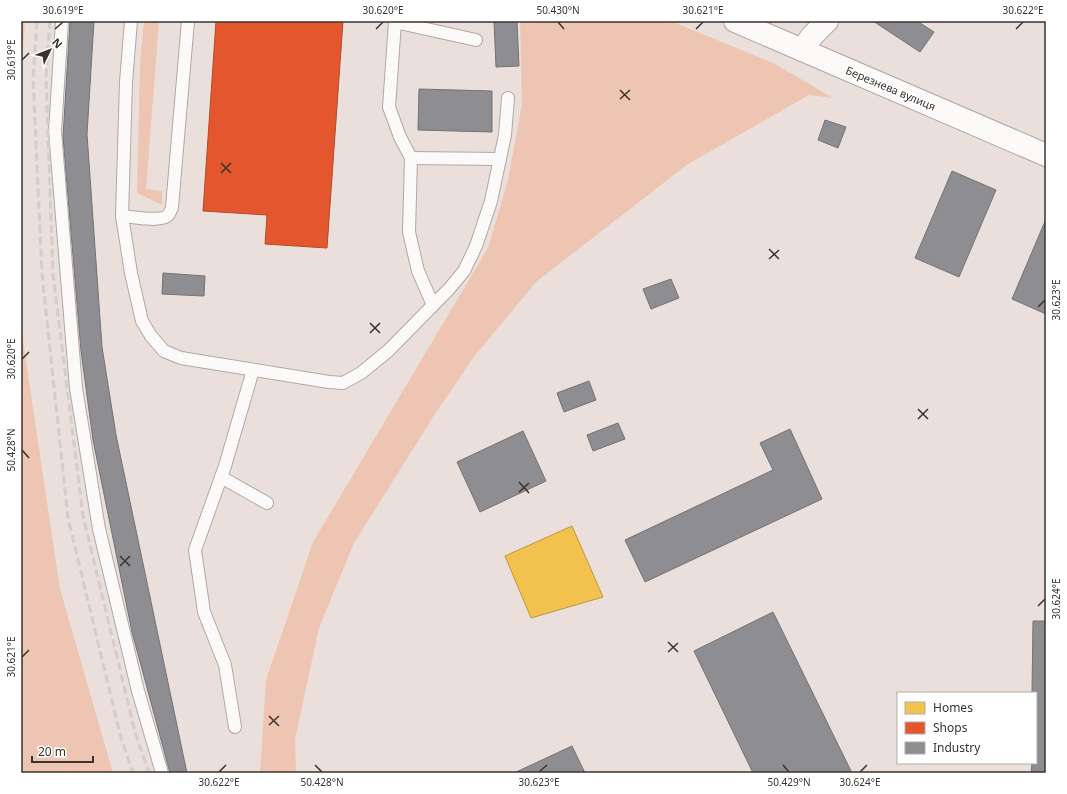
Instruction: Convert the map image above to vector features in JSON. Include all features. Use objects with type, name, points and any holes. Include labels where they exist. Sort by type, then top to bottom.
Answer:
[{"type":"street","name":"Березнева вулиця","points":[[735,21],[1046,155]]},
{"type":"street","points":[[802,50],[812,36],[827,21]]},
{"type":"lane","points":[[62,21],[56,131],[76,388],[99,529],[138,691],[162,773]]},
{"type":"lane","points":[[131,21],[126,82],[122,216],[142,321],[151,336],[164,351],[181,358],[329,382],[343,383],[361,373],[388,351],[434,305],[464,271],[476,246],[491,201],[505,135],[508,98]]},
{"type":"lane","points":[[122,216],[162,219],[168,215],[172,207],[188,21]]},
{"type":"lane","points":[[434,305],[418,271],[409,232],[411,158],[400,137],[389,107],[395,22],[476,40]]},
{"type":"lane","points":[[411,158],[500,159]]},
{"type":"lane","points":[[235,727],[224,665],[204,612],[195,550],[221,477],[253,370]]},
{"type":"lane","points":[[221,477],[268,503]]},
{"type":"shaded area","points":[[21,21],[25,21],[21,74]]},
{"type":"shaded area","points":[[144,21],[159,21],[146,189],[162,191],[162,205],[137,193],[140,65]]},
{"type":"shaded area","points":[[520,21],[671,21],[775,64],[833,98],[809,95],[688,164],[536,282],[473,358],[435,414],[354,543],[319,628],[295,739],[296,773],[260,773],[266,680],[313,542],[488,248],[508,180],[522,104]]},
{"type":"shaded area","points":[[21,328],[60,589],[113,773],[21,773]]},
{"type":"building: Homes","points":[[572,526],[603,597],[531,618],[505,556]]},
{"type":"building: Shops","points":[[216,21],[343,21],[327,248],[265,244],[267,215],[203,211]]},
{"type":"building: Industry","points":[[70,21],[94,21],[87,134],[102,347],[116,435],[187,773],[170,773],[132,632],[93,440],[81,351],[63,137]]},
{"type":"building: Industry","points":[[494,21],[517,21],[519,66],[496,67]]},
{"type":"building: Industry","points":[[873,21],[917,21],[934,32],[920,52]]},
{"type":"building: Industry","points":[[419,89],[492,91],[492,132],[418,130]]},
{"type":"building: Industry","points":[[825,120],[846,127],[838,148],[818,140]]},
{"type":"building: Industry","points":[[952,171],[996,190],[959,277],[915,258]]},
{"type":"building: Industry","points":[[1046,219],[1046,314],[1012,299]]},
{"type":"building: Industry","points":[[163,273],[205,276],[204,296],[162,294]]},
{"type":"building: Industry","points":[[671,279],[679,298],[651,309],[643,289]]},
{"type":"building: Industry","points":[[589,381],[596,400],[564,412],[557,393]]},
{"type":"building: Industry","points":[[618,423],[625,439],[593,451],[587,435]]},
{"type":"building: Industry","points":[[790,429],[822,499],[645,582],[625,540],[773,470],[760,443]]},
{"type":"building: Industry","points":[[523,431],[546,481],[480,512],[457,462]]},
{"type":"building: Industry","points":[[773,612],[852,773],[753,773],[694,651]]},
{"type":"building: Industry","points":[[1033,621],[1046,621],[1046,773],[1031,773],[1032,764],[1037,764],[1037,692],[1032,692]]},
{"type":"building: Industry","points":[[572,746],[585,773],[514,773]]},
{"type":"railway","points":[[37,21],[33,78],[42,274],[68,518],[121,738],[133,773]]},
{"type":"railway","points":[[50,21],[46,78],[53,275],[83,516],[135,732],[149,773]]}]
